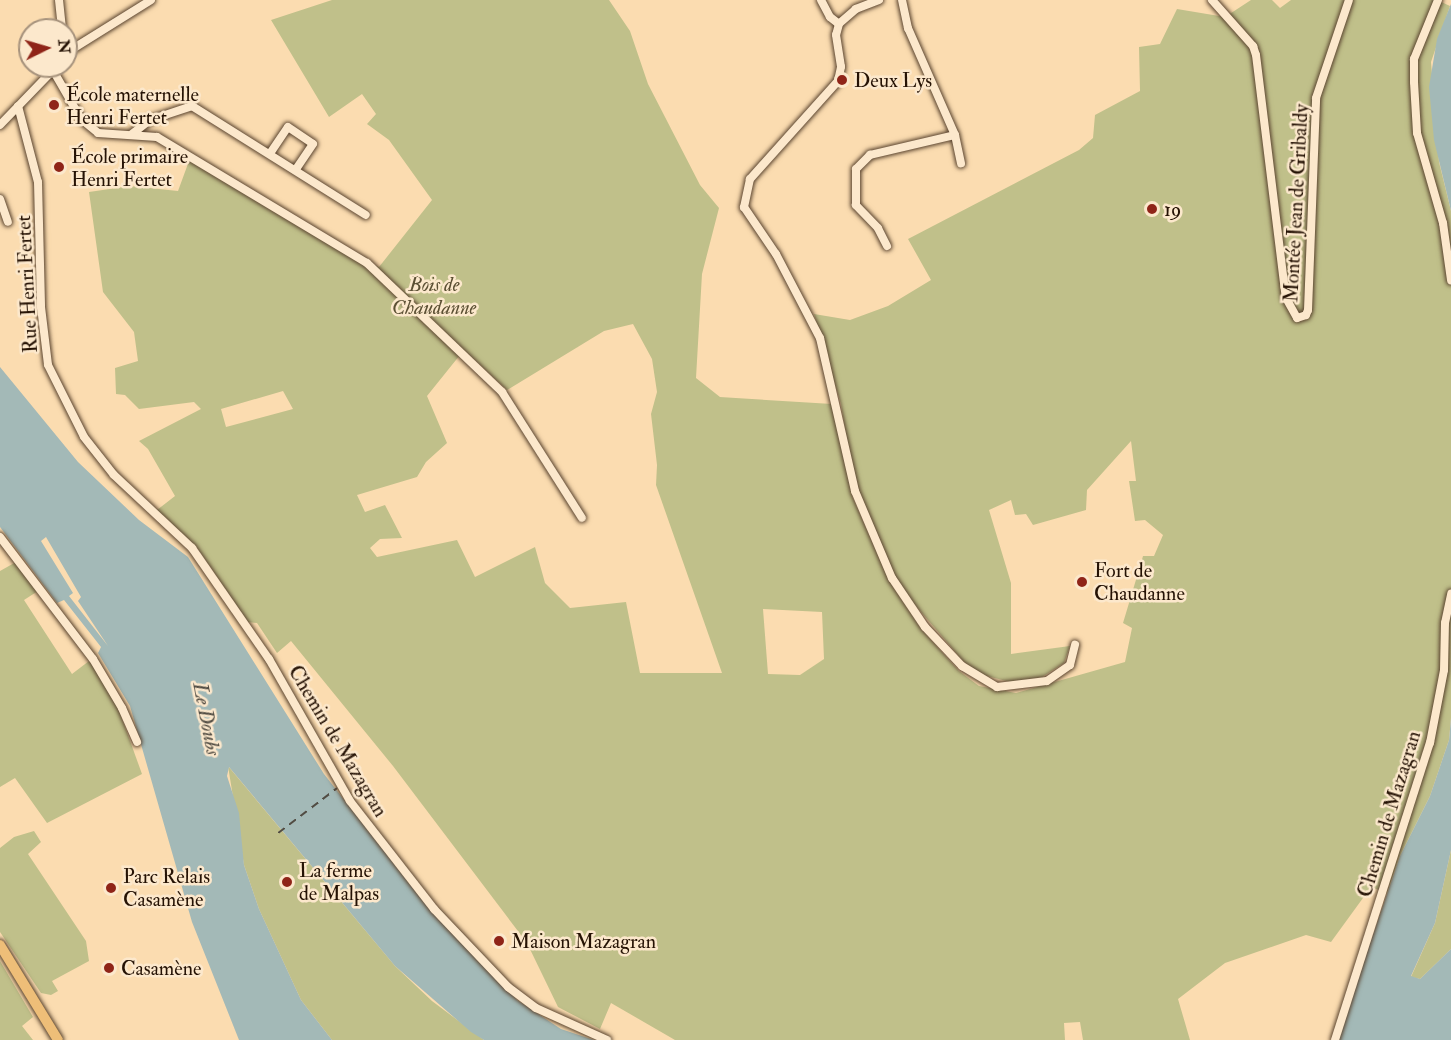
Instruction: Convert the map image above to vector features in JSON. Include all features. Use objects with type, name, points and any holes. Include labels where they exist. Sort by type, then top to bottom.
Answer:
[{"type":"main road","points":[[0,945],[58,1040]]},
{"type":"street","points":[[59,0],[61,18]]},
{"type":"street","points":[[78,46],[151,0]]},
{"type":"street","points":[[822,0],[830,17],[839,24]]},
{"type":"street","points":[[879,0],[856,9],[839,24],[836,35],[842,67],[838,81],[750,180],[744,207],[776,254],[820,338],[855,491],[892,578],[925,627],[962,666],[985,683],[997,687],[1047,681],[1070,665],[1075,645]]},
{"type":"street","points":[[902,0],[908,28],[929,84],[955,135],[961,164]]},
{"type":"street","name":"Montée Jean de Gribaldy","points":[[1212,0],[1252,46],[1256,55],[1286,298],[1297,318],[1306,315],[1308,310],[1317,98],[1349,0]]},
{"type":"street","points":[[1438,0],[1414,59],[1414,82],[1418,133],[1443,223],[1451,280]]},
{"type":"street","points":[[0,125],[47,78]]},
{"type":"street","points":[[61,78],[88,127],[104,136],[132,134],[157,137],[168,142],[367,263],[502,392],[582,518]]},
{"type":"street","name":"Rue Henri Fertet","points":[[18,106],[38,182],[41,308],[48,365],[84,437],[143,503]]},
{"type":"street","points":[[132,134],[150,120],[192,106],[297,168],[366,215]]},
{"type":"street","points":[[271,152],[288,127],[313,144],[297,168]]},
{"type":"street","points":[[887,246],[878,228],[856,205],[856,169],[870,155],[955,135]]},
{"type":"street","points":[[0,199],[8,222]]},
{"type":"street","name":"Chemin de Mazagran","points":[[143,503],[192,548],[269,659],[350,801],[434,909],[508,987],[536,1008],[607,1040]]},
{"type":"street","points":[[0,537],[93,659],[122,708],[137,742]]},
{"type":"street","name":"Chemin de Mazagran","points":[[1335,1040],[1430,743],[1444,670],[1445,623],[1451,594]]},
{"type":"green space","name":"Bois de Chaudanne","points":[[332,0],[609,0],[630,31],[648,84],[700,185],[719,208],[702,274],[696,378],[720,397],[832,404],[852,496],[889,581],[921,629],[959,671],[979,686],[1016,693],[1125,662],[1132,628],[1123,623],[1143,556],[1154,556],[1163,535],[1145,520],[1135,521],[1129,481],[1136,481],[1131,441],[1087,490],[1086,510],[1033,525],[1026,514],[1015,515],[1011,500],[989,510],[1011,583],[1011,654],[1070,646],[1064,663],[1042,677],[1014,683],[983,675],[964,662],[892,578],[855,491],[841,404],[814,314],[850,320],[888,306],[931,280],[908,239],[1079,150],[1093,138],[1095,115],[1140,91],[1139,47],[1160,44],[1177,9],[1225,17],[1251,0],[1272,0],[1280,8],[1291,0],[1437,0],[1450,6],[1431,62],[1439,162],[1451,211],[1451,718],[1449,740],[1430,796],[1400,856],[1387,893],[1371,887],[1331,942],[1306,935],[1225,963],[1178,999],[1190,1040],[1083,1040],[1080,1022],[1064,1023],[1065,1040],[675,1040],[611,1003],[600,1029],[558,1007],[527,943],[393,766],[291,641],[277,653],[257,623],[248,622],[196,546],[157,510],[175,496],[148,449],[139,441],[201,409],[194,402],[139,409],[125,395],[116,394],[115,368],[138,361],[134,332],[103,292],[89,192],[130,186],[178,191],[189,161],[311,234],[379,267],[432,200],[389,140],[367,124],[376,114],[362,94],[329,117],[271,20]],"holes":[[[633,324],[652,359],[657,392],[651,414],[657,465],[656,485],[722,673],[640,673],[626,602],[570,608],[545,583],[535,547],[475,577],[457,540],[377,557],[370,548],[380,539],[402,538],[385,505],[365,512],[357,495],[417,477],[426,462],[447,443],[427,396],[464,350],[507,390],[604,331]],[[283,391],[293,409],[226,427],[221,409]],[[763,609],[822,612],[824,659],[800,675],[768,674]]]},
{"type":"green space","points":[[16,562],[38,591],[24,600],[72,674],[89,661],[98,673],[117,705],[142,774],[47,823],[15,778],[0,787],[0,571]]},
{"type":"green space","points":[[228,766],[395,966],[432,1001],[484,1040],[332,1040],[301,1000],[259,909],[244,865]]},
{"type":"green space","points":[[34,831],[41,842],[28,854],[86,941],[89,961],[52,981],[58,991],[51,995],[41,993],[0,932],[0,848],[14,837]]},
{"type":"green space","points":[[1451,850],[1451,949],[1420,979],[1411,977],[1435,923]]},
{"type":"green space","points":[[0,961],[33,1017],[22,1026],[33,1040],[0,1040]]},
{"type":"water","points":[[1451,4],[1451,211],[1434,140],[1429,87],[1437,39]]},
{"type":"water","name":"Le Doubs","points":[[0,367],[78,462],[139,520],[188,557],[324,774],[426,905],[517,1000],[561,1029],[594,1040],[484,1040],[471,1032],[395,966],[229,767],[227,776],[239,813],[244,865],[259,909],[301,1000],[332,1040],[239,1040],[192,922],[130,706],[98,653],[101,647],[64,600],[57,603],[0,527]],"holes":[[[46,537],[81,597],[78,601],[108,646],[69,596],[73,593],[41,541]]]},
{"type":"water","points":[[1451,718],[1451,850],[1435,923],[1411,976],[1420,979],[1451,949],[1451,1040],[1337,1040],[1400,856],[1430,796],[1449,740]]},
{"type":"ferry route","points":[[278,833],[337,788]]},
{"type":"place","name":"Deux Lys","points":[[842,80]]},
{"type":"place","name":"École maternelle Henri Fertet","points":[[54,105]]},
{"type":"place","name":"École primaire Henri Fertet","points":[[59,167]]},
{"type":"place","name":"19","points":[[1152,209]]},
{"type":"place","name":"Fort de Chaudanne","points":[[1082,582]]},
{"type":"place","name":"La ferme de Malpas","points":[[287,882]]},
{"type":"place","name":"Parc Relais Casamène","points":[[111,888]]},
{"type":"place","name":"Maison Mazagran","points":[[499,941]]},
{"type":"place","name":"Casamène","points":[[109,968]]}]
